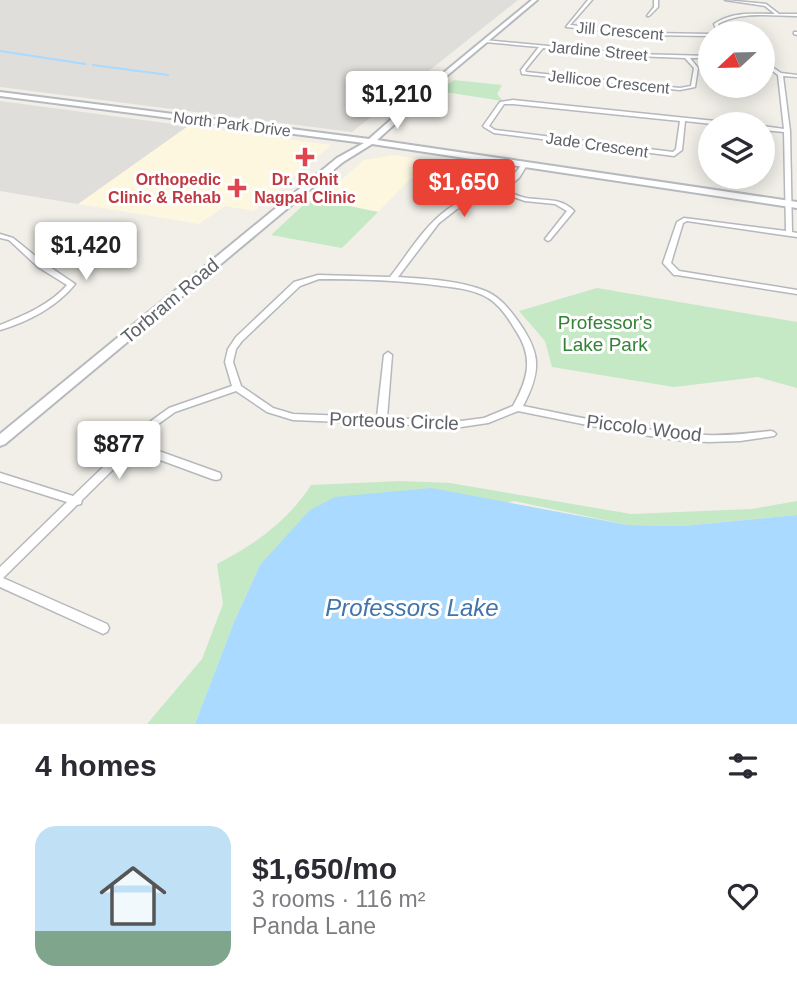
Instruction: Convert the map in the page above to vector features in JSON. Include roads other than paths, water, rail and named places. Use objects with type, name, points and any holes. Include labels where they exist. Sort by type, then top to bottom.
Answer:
[{"type":"main road","name":"Torbram Road","points":[[340,160],[341,153],[406,102],[415,99],[535,0]]},
{"type":"main road","name":"North Park Drive","points":[[0,94],[358,140],[792,204]]},
{"type":"main road","name":"Torbram Road","points":[[0,441],[340,160],[351,156],[369,142],[415,103],[415,99]]},
{"type":"street","name":"Jill Crescent","points":[[590,0],[567,26],[649,34],[698,35]]},
{"type":"street","points":[[648,15],[656,7],[656,0]]},
{"type":"street","points":[[727,0],[766,5],[777,14]]},
{"type":"street","points":[[721,21],[726,18],[797,15]]},
{"type":"street","name":"Jardine Street","points":[[485,41],[698,57]]},
{"type":"street","name":"Jellicoe Crescent","points":[[542,46],[523,70],[524,73],[680,89],[693,87],[696,68],[687,57]]},
{"type":"street","points":[[775,71],[797,76]]},
{"type":"street","points":[[779,74],[787,131],[786,156],[793,234],[686,219],[680,222],[667,263],[677,272],[797,292]]},
{"type":"street","name":"Jade Crescent","points":[[683,120],[679,150],[674,154],[494,131],[486,126],[502,103],[507,102],[698,121]]},
{"type":"street","points":[[775,130],[787,131]]},
{"type":"street","points":[[786,156],[797,157]]},
{"type":"street","points":[[393,278],[445,214],[462,204],[501,191],[518,177],[524,164]]},
{"type":"street","points":[[501,191],[529,201],[558,202],[571,211],[548,239]]},
{"type":"street","points":[[0,236],[11,239],[41,265],[71,284],[57,298],[15,323],[0,328]]},
{"type":"street","points":[[0,573],[77,501],[131,445],[172,410],[237,387],[229,362],[232,349],[239,338],[297,284],[318,277],[393,278],[476,289],[491,296],[527,340],[534,360],[532,379],[517,408]]},
{"type":"street","points":[[382,420],[388,355]]},
{"type":"street","name":"Porteous Circle","points":[[237,387],[270,410],[293,416],[461,424],[485,421],[517,408]]},
{"type":"street","name":"Piccolo Wood","points":[[517,408],[637,430],[746,438],[771,433]]},
{"type":"street","points":[[131,445],[216,476]]},
{"type":"street","points":[[0,477],[77,501]]},
{"type":"street","points":[[0,582],[103,628]]},
{"type":"water","name":"Professors Lake","points":[[431,488],[628,525],[682,526],[797,515],[797,724],[195,724],[234,622],[260,565],[310,510],[335,497]]},
{"type":"waterway","points":[[0,51],[85,64]]},
{"type":"waterway","points":[[93,65],[168,75]]},
{"type":"place","name":"Dr. Rohit Nagpal Clinic","points":[[305,157]]},
{"type":"place","name":"Orthopedic Clinic & Rehab","points":[[237,188]]},
{"type":"park label","name":"Professor's Lake Park","points":[[605,333]]}]
